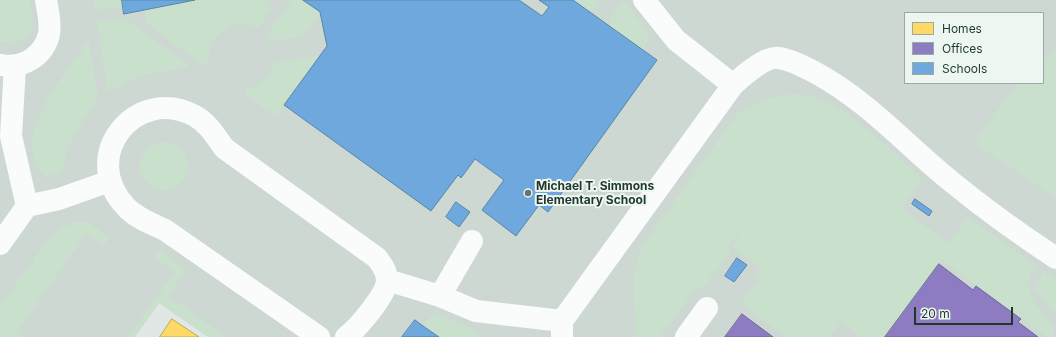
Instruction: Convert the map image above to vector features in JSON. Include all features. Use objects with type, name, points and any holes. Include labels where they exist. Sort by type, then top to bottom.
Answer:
[{"type":"lane","points":[[27,206],[11,136],[8,65],[31,60],[40,52],[46,43],[49,33],[49,23],[46,0]]},
{"type":"lane","points":[[644,0],[676,40],[733,85]]},
{"type":"lane","points":[[387,280],[440,296],[476,311],[562,329],[733,85],[756,66],[778,58],[801,65],[826,78],[850,95],[889,126],[952,183],[1014,230],[1056,258]]},
{"type":"lane","points":[[319,337],[165,230],[138,217],[126,208],[114,193],[110,181],[108,157],[111,146],[122,128],[139,114],[157,109],[178,110],[196,117],[206,125],[224,148],[377,258],[385,268],[387,280],[385,290],[368,314],[353,332],[346,337]]},
{"type":"lane","points":[[1,242],[27,206],[59,199],[110,181]]},
{"type":"lane","points":[[440,296],[472,241]]},
{"type":"lane","points":[[686,337],[707,308]]},
{"type":"shaded area","name":"Michael T. Simmons Elementary School","points":[[0,0],[1056,0],[1056,337],[208,337],[159,303],[135,337],[4,337],[0,334]]},
{"type":"green space","points":[[0,0],[29,0],[33,22],[32,28],[26,37],[11,43],[0,41]]},
{"type":"green space","points":[[93,0],[122,0],[123,6],[99,10],[93,5]]},
{"type":"green space","points":[[195,0],[268,0],[271,10],[258,28],[249,24],[239,24],[223,30],[212,45],[209,53],[209,63],[203,65],[146,23],[145,10]]},
{"type":"green space","points":[[292,0],[303,0],[320,12],[304,36],[271,41],[266,36]]},
{"type":"green space","points":[[574,0],[602,0],[596,9],[587,10]]},
{"type":"green space","points":[[625,2],[650,36],[643,50],[611,27],[610,20],[620,4]]},
{"type":"green space","points":[[123,18],[188,64],[186,68],[142,75],[108,91],[97,21]]},
{"type":"green space","points":[[89,40],[98,98],[73,136],[61,173],[57,175],[53,172],[47,178],[36,162],[32,145],[36,126],[43,108],[54,89]]},
{"type":"green space","points":[[1056,49],[1056,198],[975,144],[990,119],[1019,84],[1044,84],[1044,59]]},
{"type":"green space","points":[[321,55],[276,117],[247,96],[245,90],[260,84],[266,78],[274,63]]},
{"type":"green space","points":[[792,94],[810,96],[825,101],[839,109],[884,143],[922,178],[901,209],[947,242],[949,243],[968,217],[1038,267],[1030,277],[1028,283],[1029,290],[1036,304],[1054,327],[1053,337],[1047,337],[942,260],[885,337],[862,337],[841,322],[830,337],[786,337],[741,304],[760,277],[756,273],[760,267],[731,246],[742,231],[740,230],[728,247],[731,250],[701,290],[697,287],[660,337],[635,337],[635,268],[644,244],[737,114],[750,106],[763,101]]},
{"type":"green space","points":[[164,142],[173,144],[181,149],[186,157],[188,166],[186,175],[181,183],[173,188],[164,190],[155,188],[147,183],[142,175],[140,166],[142,157],[147,149],[155,144]]},
{"type":"green space","points":[[80,221],[89,223],[109,238],[105,245],[86,234],[17,332],[23,337],[0,337],[0,307],[31,263],[33,264],[34,259],[48,240],[59,230],[72,223]]},
{"type":"green space","points":[[160,251],[186,269],[168,296],[227,337],[208,337],[159,303],[135,337],[128,337],[175,272],[155,258],[155,253]]},
{"type":"green space","points":[[1044,272],[1056,279],[1056,315],[1036,290],[1037,282]]},
{"type":"green space","points":[[433,313],[478,331],[479,335],[477,337],[439,337],[423,326]]},
{"type":"building: Homes","points":[[172,319],[199,337],[160,337]]},
{"type":"building: Offices","points":[[939,264],[973,290],[976,286],[1021,319],[1018,322],[1038,337],[885,337]]},
{"type":"building: Offices","points":[[742,314],[773,337],[725,337]]},
{"type":"building: Schools","points":[[122,0],[195,0],[124,14]]},
{"type":"building: Schools","points":[[303,0],[519,0],[542,16],[549,7],[539,0],[573,0],[657,60],[548,212],[539,205],[516,236],[482,210],[504,180],[475,159],[461,178],[458,175],[431,211],[284,105],[327,46],[320,12]]},
{"type":"building: Schools","points":[[915,199],[932,211],[929,216],[912,204]]},
{"type":"building: Schools","points":[[456,202],[470,212],[459,227],[446,217]]},
{"type":"building: Schools","points":[[737,258],[747,265],[734,282],[725,276]]},
{"type":"building: Schools","points":[[415,320],[423,326],[439,337],[402,337]]},
{"type":"place","name":"Michael T. Simmons Elementary School","points":[[528,193]]}]
